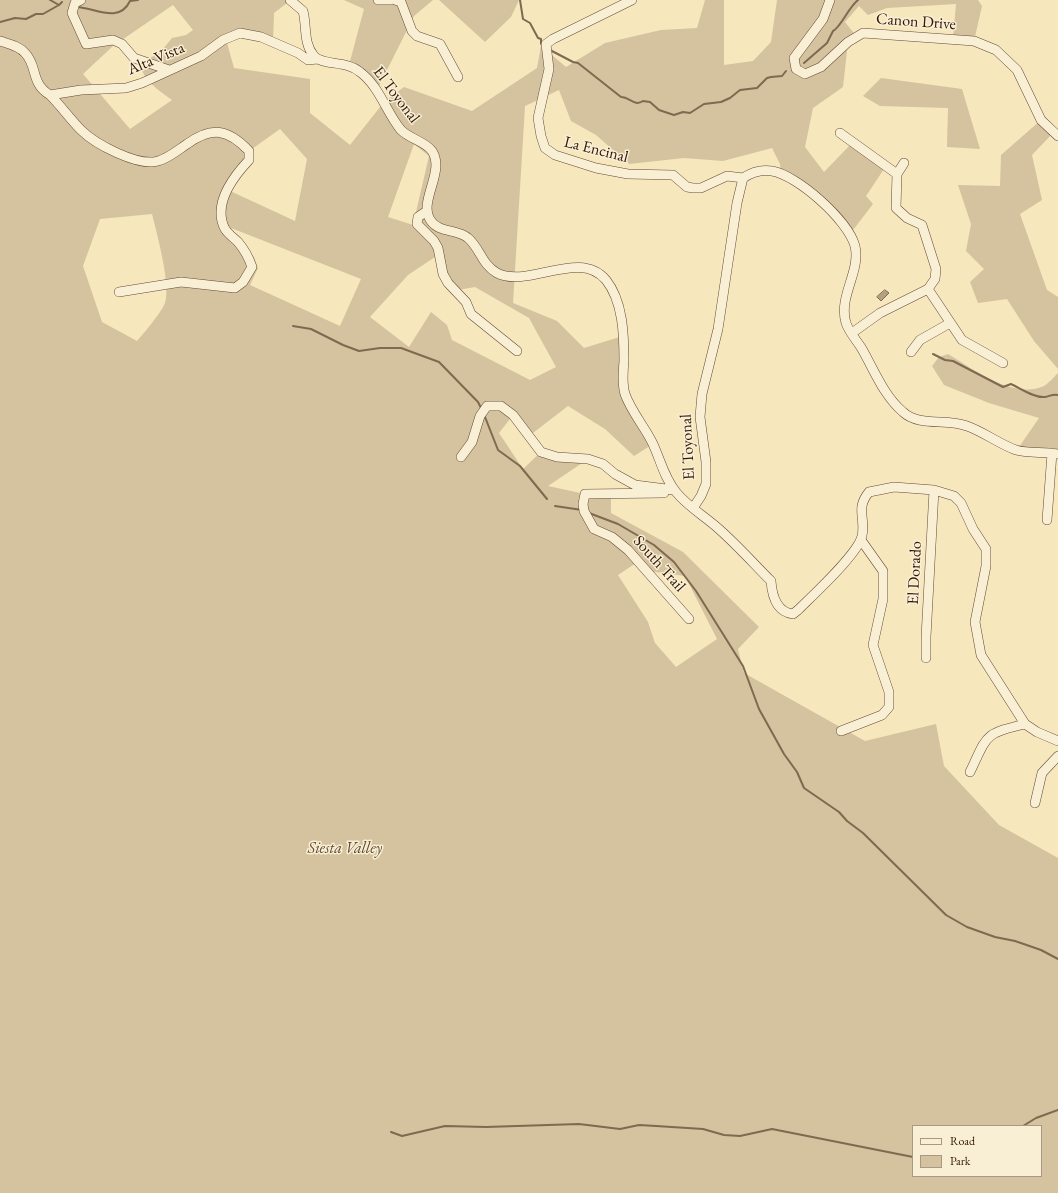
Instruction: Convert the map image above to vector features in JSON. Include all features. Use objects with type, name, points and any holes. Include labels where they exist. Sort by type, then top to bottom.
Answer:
[{"type":"street","points":[[81,0],[75,3],[72,13],[86,44],[113,40],[122,44],[134,58],[168,70]]},
{"type":"street","points":[[290,0],[303,11],[308,45],[317,59]]},
{"type":"street","points":[[378,0],[390,0]]},
{"type":"street","points":[[395,0],[401,2],[412,31],[417,36],[440,44],[458,77]]},
{"type":"street","name":"La Encinal","points":[[632,0],[553,39],[546,44],[549,69],[538,118],[545,148],[555,155],[596,168],[628,174],[673,175],[687,186],[693,188],[702,188],[727,176],[743,178]]},
{"type":"street","name":"Canon Drive","points":[[830,0],[823,19],[794,58],[796,69],[801,72],[805,74],[821,67],[848,42],[864,33],[974,40],[996,50],[1017,70],[1041,120],[1058,136]]},
{"type":"street","name":"Alta Vista","points":[[50,95],[81,90],[126,88],[142,83],[200,56],[223,40],[240,33],[261,37],[298,53],[308,60],[317,59]]},
{"type":"street","points":[[0,41],[24,52],[30,60],[35,77],[43,91],[50,95],[81,130],[98,142],[132,159],[158,161],[206,133],[226,133],[237,138],[249,151],[249,160],[234,176],[222,201],[222,215],[225,229],[239,243],[252,267],[243,282],[235,288],[181,282],[119,292]]},
{"type":"street","name":"El Toyonal","points":[[317,59],[323,62],[349,65],[359,71],[377,90],[402,130],[432,150],[436,166],[427,211],[430,220],[435,225],[467,237],[483,261],[491,269],[507,277],[524,277],[553,270],[578,268],[595,272],[605,278],[615,295],[623,329],[625,394],[653,444],[674,490],[693,508],[701,496],[706,484],[706,462],[700,417],[702,394],[718,329],[737,203],[743,178]]},
{"type":"street","points":[[840,133],[897,174]]},
{"type":"street","points":[[852,333],[880,313],[928,289],[935,279],[936,269],[922,225],[907,218],[896,208],[897,174],[904,163]]},
{"type":"street","points":[[743,178],[751,172],[761,170],[781,174],[823,202],[846,228],[854,246],[856,258],[845,302],[846,322],[896,406],[908,416],[924,420],[967,426],[1017,450],[1055,453],[1047,520]]},
{"type":"street","points":[[427,211],[418,217],[418,224],[438,248],[443,274],[448,283],[466,302],[472,314],[517,351]]},
{"type":"street","points":[[928,289],[962,340],[1003,363]]},
{"type":"street","points":[[911,352],[920,340],[950,323]]},
{"type":"street","points":[[461,457],[472,442],[480,416],[487,406],[501,406],[513,415],[541,452],[556,457],[588,459],[602,464],[615,474],[636,484],[674,490]]},
{"type":"street","points":[[693,508],[720,530],[771,581],[772,593],[777,604],[786,613],[793,614],[834,575],[857,548],[863,529],[861,506],[862,500],[869,492],[894,487],[934,490],[945,492],[958,499],[986,549],[986,566],[975,622],[981,655],[989,670],[1025,724],[1037,732],[1058,742]]},
{"type":"street","name":"South Trail","points":[[674,490],[667,493],[585,494],[583,504],[584,511],[594,529],[612,537],[628,550],[689,619]]},
{"type":"street","name":"El Dorado","points":[[926,658],[934,490]]},
{"type":"street","points":[[841,731],[882,715],[889,708],[889,692],[873,645],[883,598],[883,571],[860,540]]},
{"type":"street","points":[[970,772],[984,742],[990,735],[997,731],[1025,724]]},
{"type":"street","points":[[1035,803],[1042,773],[1058,756]]},
{"type":"green space","name":"Siesta Valley","points":[[0,0],[71,0],[75,3],[81,0],[291,0],[274,13],[273,42],[251,35],[226,39],[234,68],[310,79],[310,113],[350,145],[384,102],[404,87],[472,111],[537,68],[541,46],[566,67],[605,43],[661,30],[697,28],[705,0],[724,0],[724,65],[753,61],[771,42],[777,0],[978,0],[982,6],[974,41],[953,39],[956,4],[887,8],[868,15],[859,6],[845,22],[857,37],[848,42],[843,87],[813,108],[805,147],[824,172],[853,142],[886,166],[866,196],[873,204],[850,234],[837,216],[781,174],[780,164],[772,148],[723,161],[684,158],[629,164],[596,135],[571,121],[559,90],[525,106],[513,303],[557,321],[584,348],[623,336],[624,390],[653,444],[634,456],[605,429],[568,406],[529,436],[513,415],[499,433],[523,469],[541,452],[588,459],[548,486],[585,494],[611,492],[611,513],[683,552],[759,627],[738,649],[744,673],[865,741],[936,724],[944,766],[999,825],[1058,858],[1058,1193],[0,1193]],"holes":[[[173,5],[193,30],[186,35],[172,38],[163,49],[141,65],[142,70],[148,80],[172,100],[130,129],[83,74],[113,46]],[[280,129],[307,159],[295,221],[228,190],[252,149]],[[414,144],[429,156],[413,225],[388,217]],[[152,214],[163,259],[166,295],[165,303],[160,312],[137,341],[102,322],[83,266],[100,219]],[[231,228],[361,279],[340,326],[250,285],[258,268],[254,257]],[[438,255],[443,275],[458,290],[475,287],[529,318],[556,367],[530,380],[452,340],[447,325],[431,312],[409,347],[370,317],[408,275]],[[639,561],[648,571],[685,576],[717,639],[676,667],[655,643],[648,622],[618,575]]]},
{"type":"green space","points":[[344,0],[433,0],[414,16],[377,90],[349,65],[364,9]]},
{"type":"green space","points":[[439,0],[519,0],[511,17],[485,42]]},
{"type":"green space","points":[[881,78],[962,89],[980,149],[947,147],[948,108],[880,106],[863,96]]},
{"type":"green space","points":[[1041,120],[1054,132],[1032,155],[1042,200],[1020,214],[1047,290],[1058,297],[1058,369],[1034,341],[1007,299],[978,303],[970,282],[984,269],[966,251],[971,224],[958,185],[1000,186],[1001,155]]},
{"type":"green space","points":[[948,354],[994,381],[1019,389],[1032,389],[1044,386],[1058,373],[1058,454],[1017,450],[1039,418],[989,403],[944,385],[932,366],[939,357]]},
{"type":"shaded area","points":[[885,290],[889,293],[881,301],[877,297]]},
{"type":"waterway","points":[[50,0],[59,5],[62,2]]},
{"type":"waterway","points":[[77,7],[113,13],[120,12],[130,1],[138,0]]},
{"type":"waterway","points":[[520,0],[523,19],[530,23],[538,38],[541,39],[541,44]]},
{"type":"waterway","points":[[804,63],[827,43],[833,31],[839,26],[854,3],[858,0]]},
{"type":"waterway","points":[[0,22],[15,18],[26,19],[36,14],[43,14],[59,5]]},
{"type":"waterway","points":[[550,50],[578,63],[621,97],[637,103],[643,101],[650,102],[659,110],[674,115],[683,112],[690,113],[704,104],[721,102],[730,98],[740,90],[757,88],[767,78],[782,76],[786,71]]},
{"type":"waterway","points":[[293,326],[311,329],[343,345],[359,351],[380,348],[401,348],[439,362],[478,402],[481,408]]},
{"type":"waterway","points":[[933,354],[945,360],[953,361],[1003,387],[1011,384],[1041,397],[1058,395]]},
{"type":"waterway","points":[[485,417],[498,450],[520,466],[547,499]]},
{"type":"waterway","points":[[555,506],[582,510]]},
{"type":"waterway","points":[[589,513],[618,524],[654,545],[674,562],[696,591],[743,666],[759,709],[784,754],[797,772],[804,788],[839,812],[847,821],[863,833],[946,915],[967,927],[995,937],[1015,941],[1041,950],[1058,959]]},
{"type":"waterway","points":[[1025,1125],[1036,1118],[1058,1110]]},
{"type":"waterway","points":[[391,1132],[402,1136],[445,1126],[486,1127],[579,1124],[620,1129],[639,1125],[703,1129],[724,1135],[740,1136],[772,1129],[912,1157]]}]
